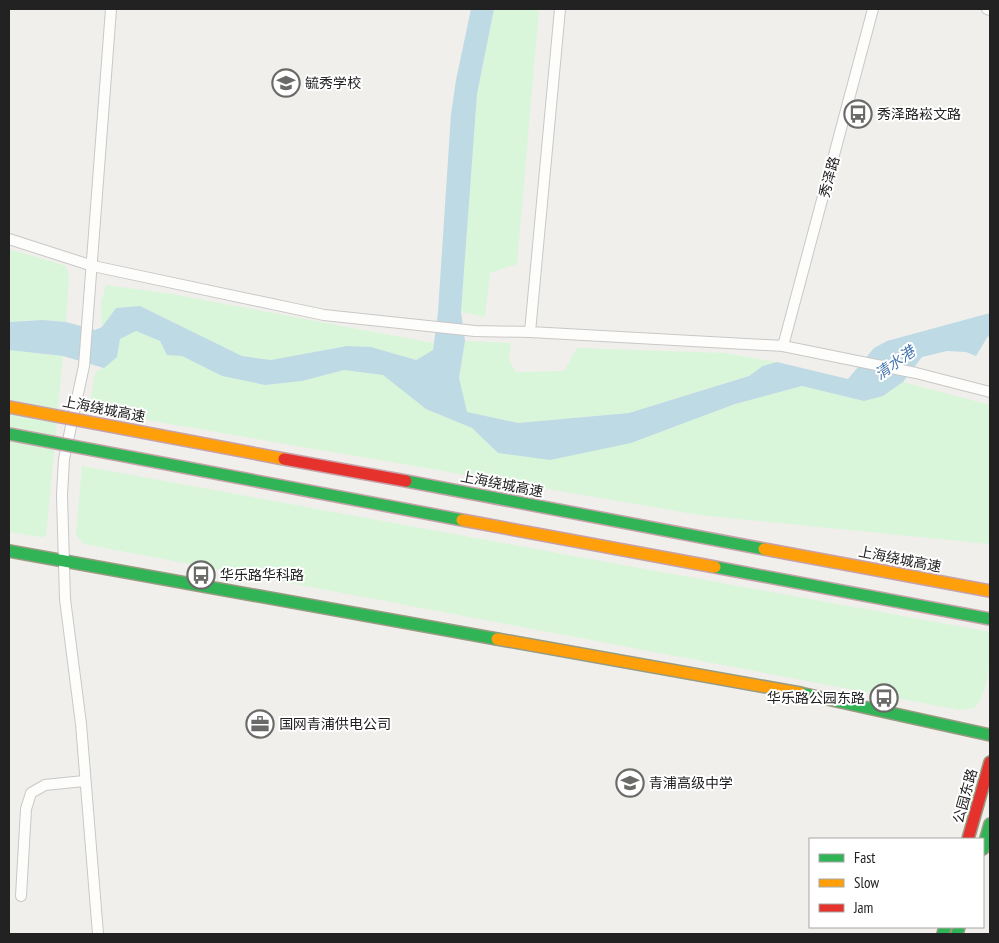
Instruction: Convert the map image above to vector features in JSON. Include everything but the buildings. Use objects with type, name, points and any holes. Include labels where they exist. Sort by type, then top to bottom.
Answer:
[{"type":"main road","name":"上海绕城高速","points":[[9,406],[990,591]]},
{"type":"main road","points":[[9,434],[990,619]]},
{"type":"main road","points":[[9,551],[817,696],[990,734]]},
{"type":"main road","name":"公园东路","points":[[968,838],[990,762]]},
{"type":"main road","points":[[984,845],[990,824]]},
{"type":"street","points":[[98,934],[84,781],[81,724],[65,599],[66,561],[62,495],[64,459],[84,366],[111,9]]},
{"type":"street","points":[[530,332],[560,9]]},
{"type":"street","name":"秀泽路","points":[[783,346],[873,9]]},
{"type":"street","points":[[9,239],[93,266],[324,315],[474,331],[530,332],[783,346],[916,372],[990,392]]},
{"type":"street","points":[[21,896],[26,810],[31,792],[45,785],[84,781]]},
{"type":"green space","points":[[494,9],[539,9],[517,264],[490,273],[485,317],[461,312],[477,94]]},
{"type":"green space","points":[[9,249],[66,266],[69,277],[66,322],[43,320],[9,322]]},
{"type":"green space","points":[[106,285],[172,294],[433,343],[433,350],[416,360],[371,347],[347,346],[272,360],[242,356],[140,306],[116,308],[102,327],[101,302]]},
{"type":"green space","points":[[136,331],[160,341],[167,355],[182,356],[222,376],[265,385],[302,381],[344,370],[383,375],[426,409],[472,428],[498,453],[631,443],[735,404],[802,386],[864,401],[883,396],[903,382],[990,405],[990,544],[699,515],[89,410],[95,373],[117,357],[120,338]]},
{"type":"green space","points":[[465,341],[511,343],[509,360],[516,372],[564,371],[577,348],[725,353],[777,362],[774,368],[629,413],[518,423],[466,412],[459,378]]},
{"type":"green space","points":[[9,350],[63,356],[46,536],[41,537],[9,532]]},
{"type":"green space","points":[[82,466],[990,632],[987,681],[975,708],[960,710],[84,544],[76,535]]},
{"type":"water","name":"清水港","points":[[471,9],[494,9],[477,94],[461,312],[465,341],[459,378],[467,412],[518,423],[629,413],[749,376],[763,366],[777,362],[848,379],[874,348],[887,341],[990,313],[990,338],[988,336],[976,356],[966,352],[947,351],[922,357],[903,382],[883,396],[864,401],[802,386],[735,404],[631,443],[550,460],[498,453],[472,428],[426,409],[383,375],[344,370],[302,381],[265,385],[222,376],[182,356],[167,355],[160,341],[136,331],[120,339],[117,357],[104,368],[63,356],[9,350],[9,322],[43,320],[66,322],[95,330],[102,327],[116,308],[140,306],[242,356],[271,360],[347,346],[371,347],[416,360],[433,350],[438,312],[451,114]]},
{"type":"traffic: fast","points":[[9,434],[462,520]]},
{"type":"traffic: fast","points":[[406,481],[764,549]]},
{"type":"traffic: fast","points":[[9,551],[497,639]]},
{"type":"traffic: fast","points":[[715,567],[990,619]]},
{"type":"traffic: fast","points":[[800,693],[990,735]]},
{"type":"traffic: fast","points":[[984,845],[990,824]]},
{"type":"traffic: fast","points":[[943,934],[945,928]]},
{"type":"traffic: fast","points":[[957,934],[959,928]]},
{"type":"traffic: slow","points":[[9,407],[284,459]]},
{"type":"traffic: slow","points":[[462,520],[715,567]]},
{"type":"traffic: slow","points":[[764,549],[990,591]]},
{"type":"traffic: slow","points":[[497,639],[800,693]]},
{"type":"traffic: jam","points":[[284,459],[406,481]]},
{"type":"traffic: jam","points":[[968,838],[990,762]]},
{"type":"place","name":"毓秀学校","points":[[286,83]]},
{"type":"place","name":"秀泽路崧文路","points":[[858,114]]},
{"type":"place","name":"华乐路华科路","points":[[201,575]]},
{"type":"place","name":"华乐路公园东路","points":[[884,698]]},
{"type":"place","name":"国网青浦供电公司","points":[[260,724]]},
{"type":"place","name":"青浦高级中学","points":[[630,783]]}]
